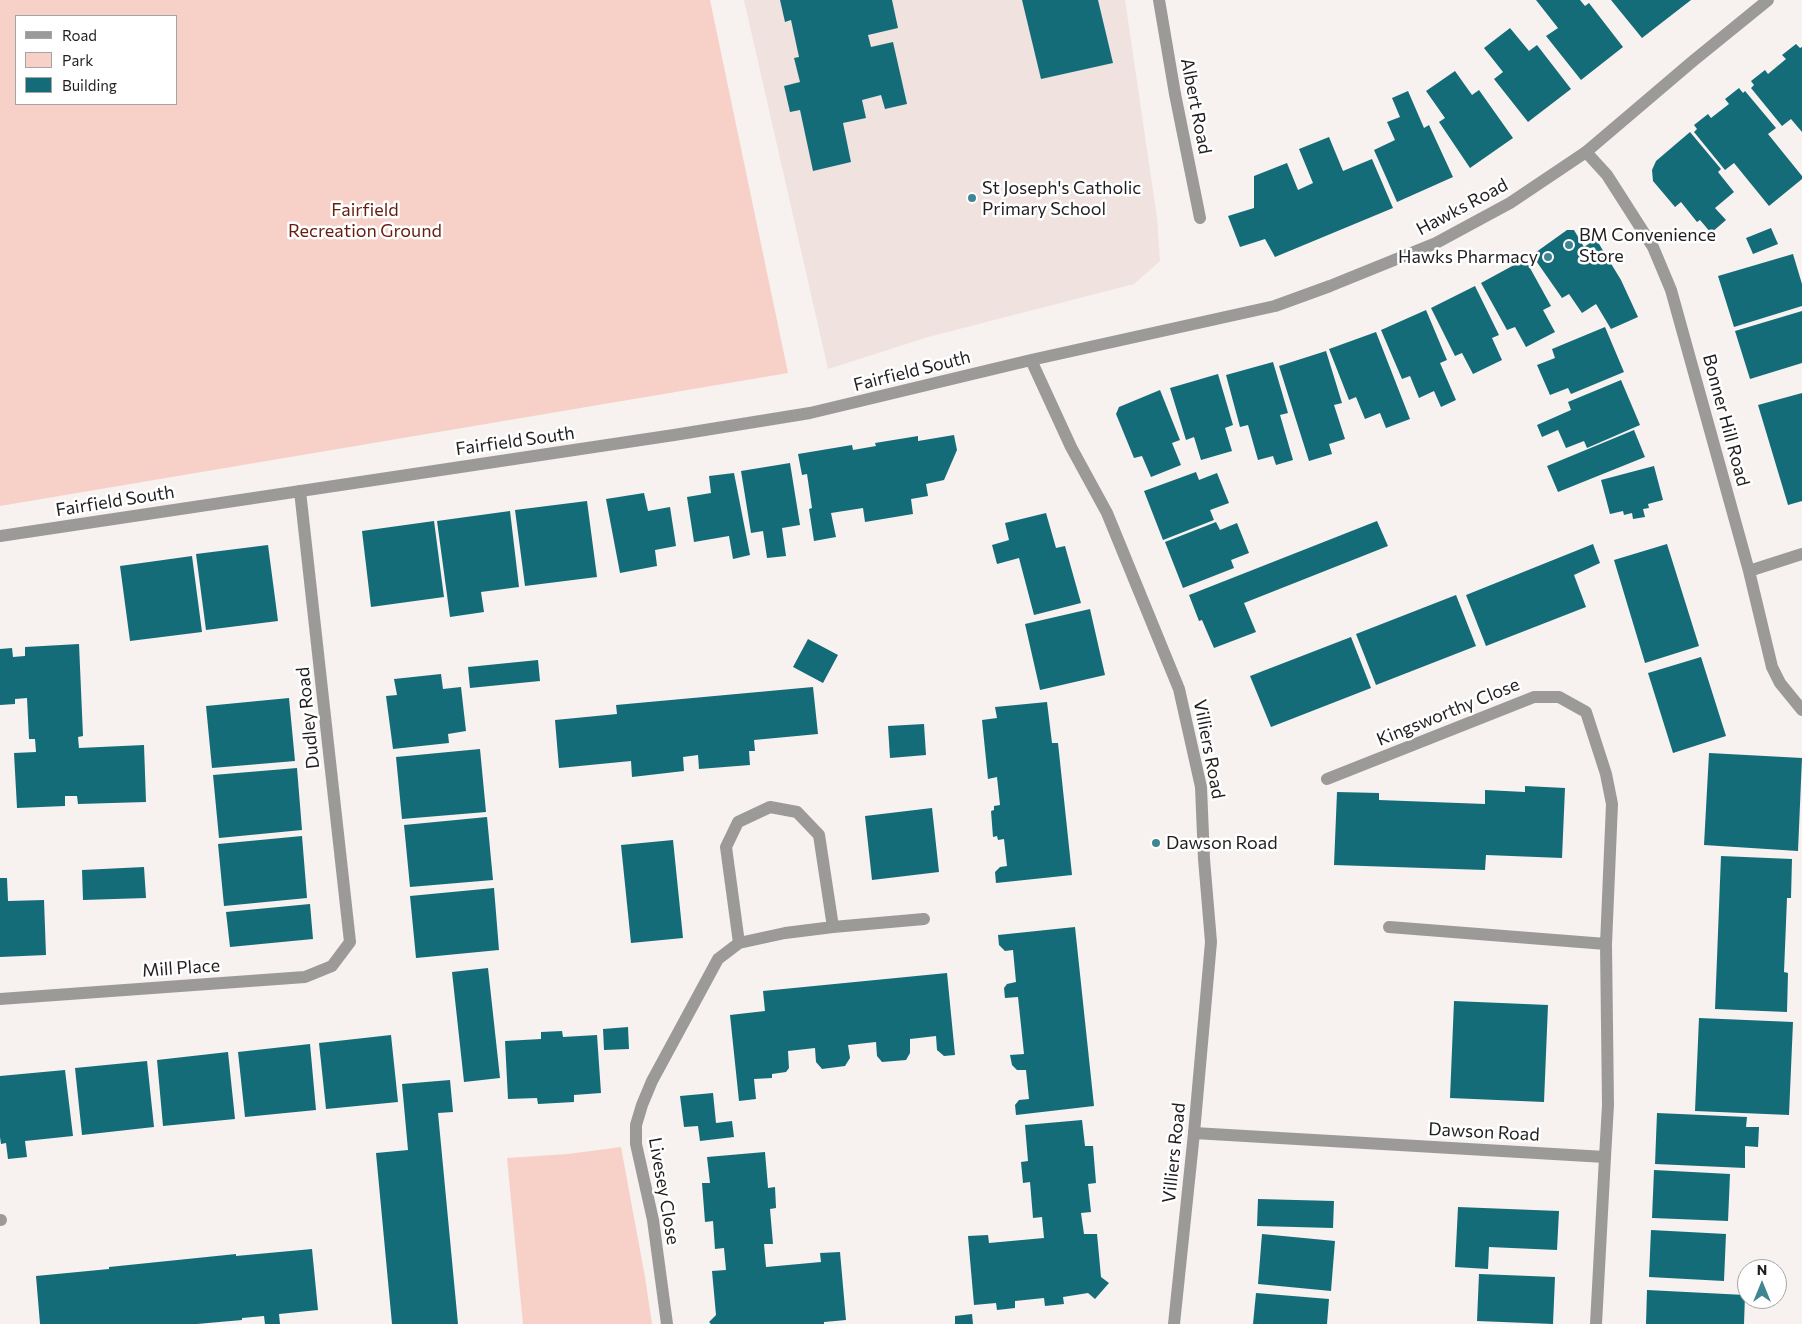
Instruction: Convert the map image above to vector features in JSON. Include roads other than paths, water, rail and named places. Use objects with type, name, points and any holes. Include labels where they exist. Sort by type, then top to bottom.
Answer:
[{"type":"street","name":"Albert Road","points":[[1159,0],[1175,94],[1200,218]]},
{"type":"street","name":"Hawks Road","points":[[1032,360],[1275,306],[1436,243],[1510,203],[1586,152],[1693,60],[1768,0]]},
{"type":"street","name":"Bonner Hill Road","points":[[1586,152],[1607,175],[1653,247],[1671,290],[1749,571],[1772,667],[1780,683],[1802,710]]},
{"type":"street","name":"Fairfield South","points":[[0,536],[674,436],[810,413],[1032,360]]},
{"type":"street","name":"Villiers Road","points":[[1032,360],[1071,447],[1107,513],[1179,689],[1201,787],[1204,859],[1211,942],[1174,1324]]},
{"type":"street","name":"Dudley Road","points":[[300,490],[350,942]]},
{"type":"street","points":[[1749,571],[1802,554]]},
{"type":"street","name":"Kingsworthy Close","points":[[1327,780],[1534,697],[1559,697],[1586,712],[1606,774],[1612,804],[1606,944],[1608,1105],[1605,1157]]},
{"type":"street","points":[[739,943],[726,847],[738,822],[770,807],[796,812],[819,834],[833,927]]},
{"type":"street","name":"Livesey Close","points":[[667,1324],[653,1220],[636,1144],[636,1126],[652,1081],[718,959],[739,943],[785,933],[924,919]]},
{"type":"street","points":[[1390,927],[1606,944]]},
{"type":"street","name":"Mill Place","points":[[0,999],[305,977],[332,966],[350,942]]},
{"type":"street","name":"Dawson Road","points":[[1194,1133],[1605,1157]]},
{"type":"street","points":[[1596,1324],[1605,1157]]},
{"type":"place","name":"St Joseph's Catholic Primary School","points":[[972,198]]},
{"type":"place","name":"BM Convenience Store","points":[[1569,245]]},
{"type":"place","name":"Hawks Pharmacy","points":[[1548,257]]},
{"type":"place","name":"Dawson Road","points":[[1156,843]]},
{"type":"park label","name":"Fairfield Recreation Ground","points":[[365,220]]}]
